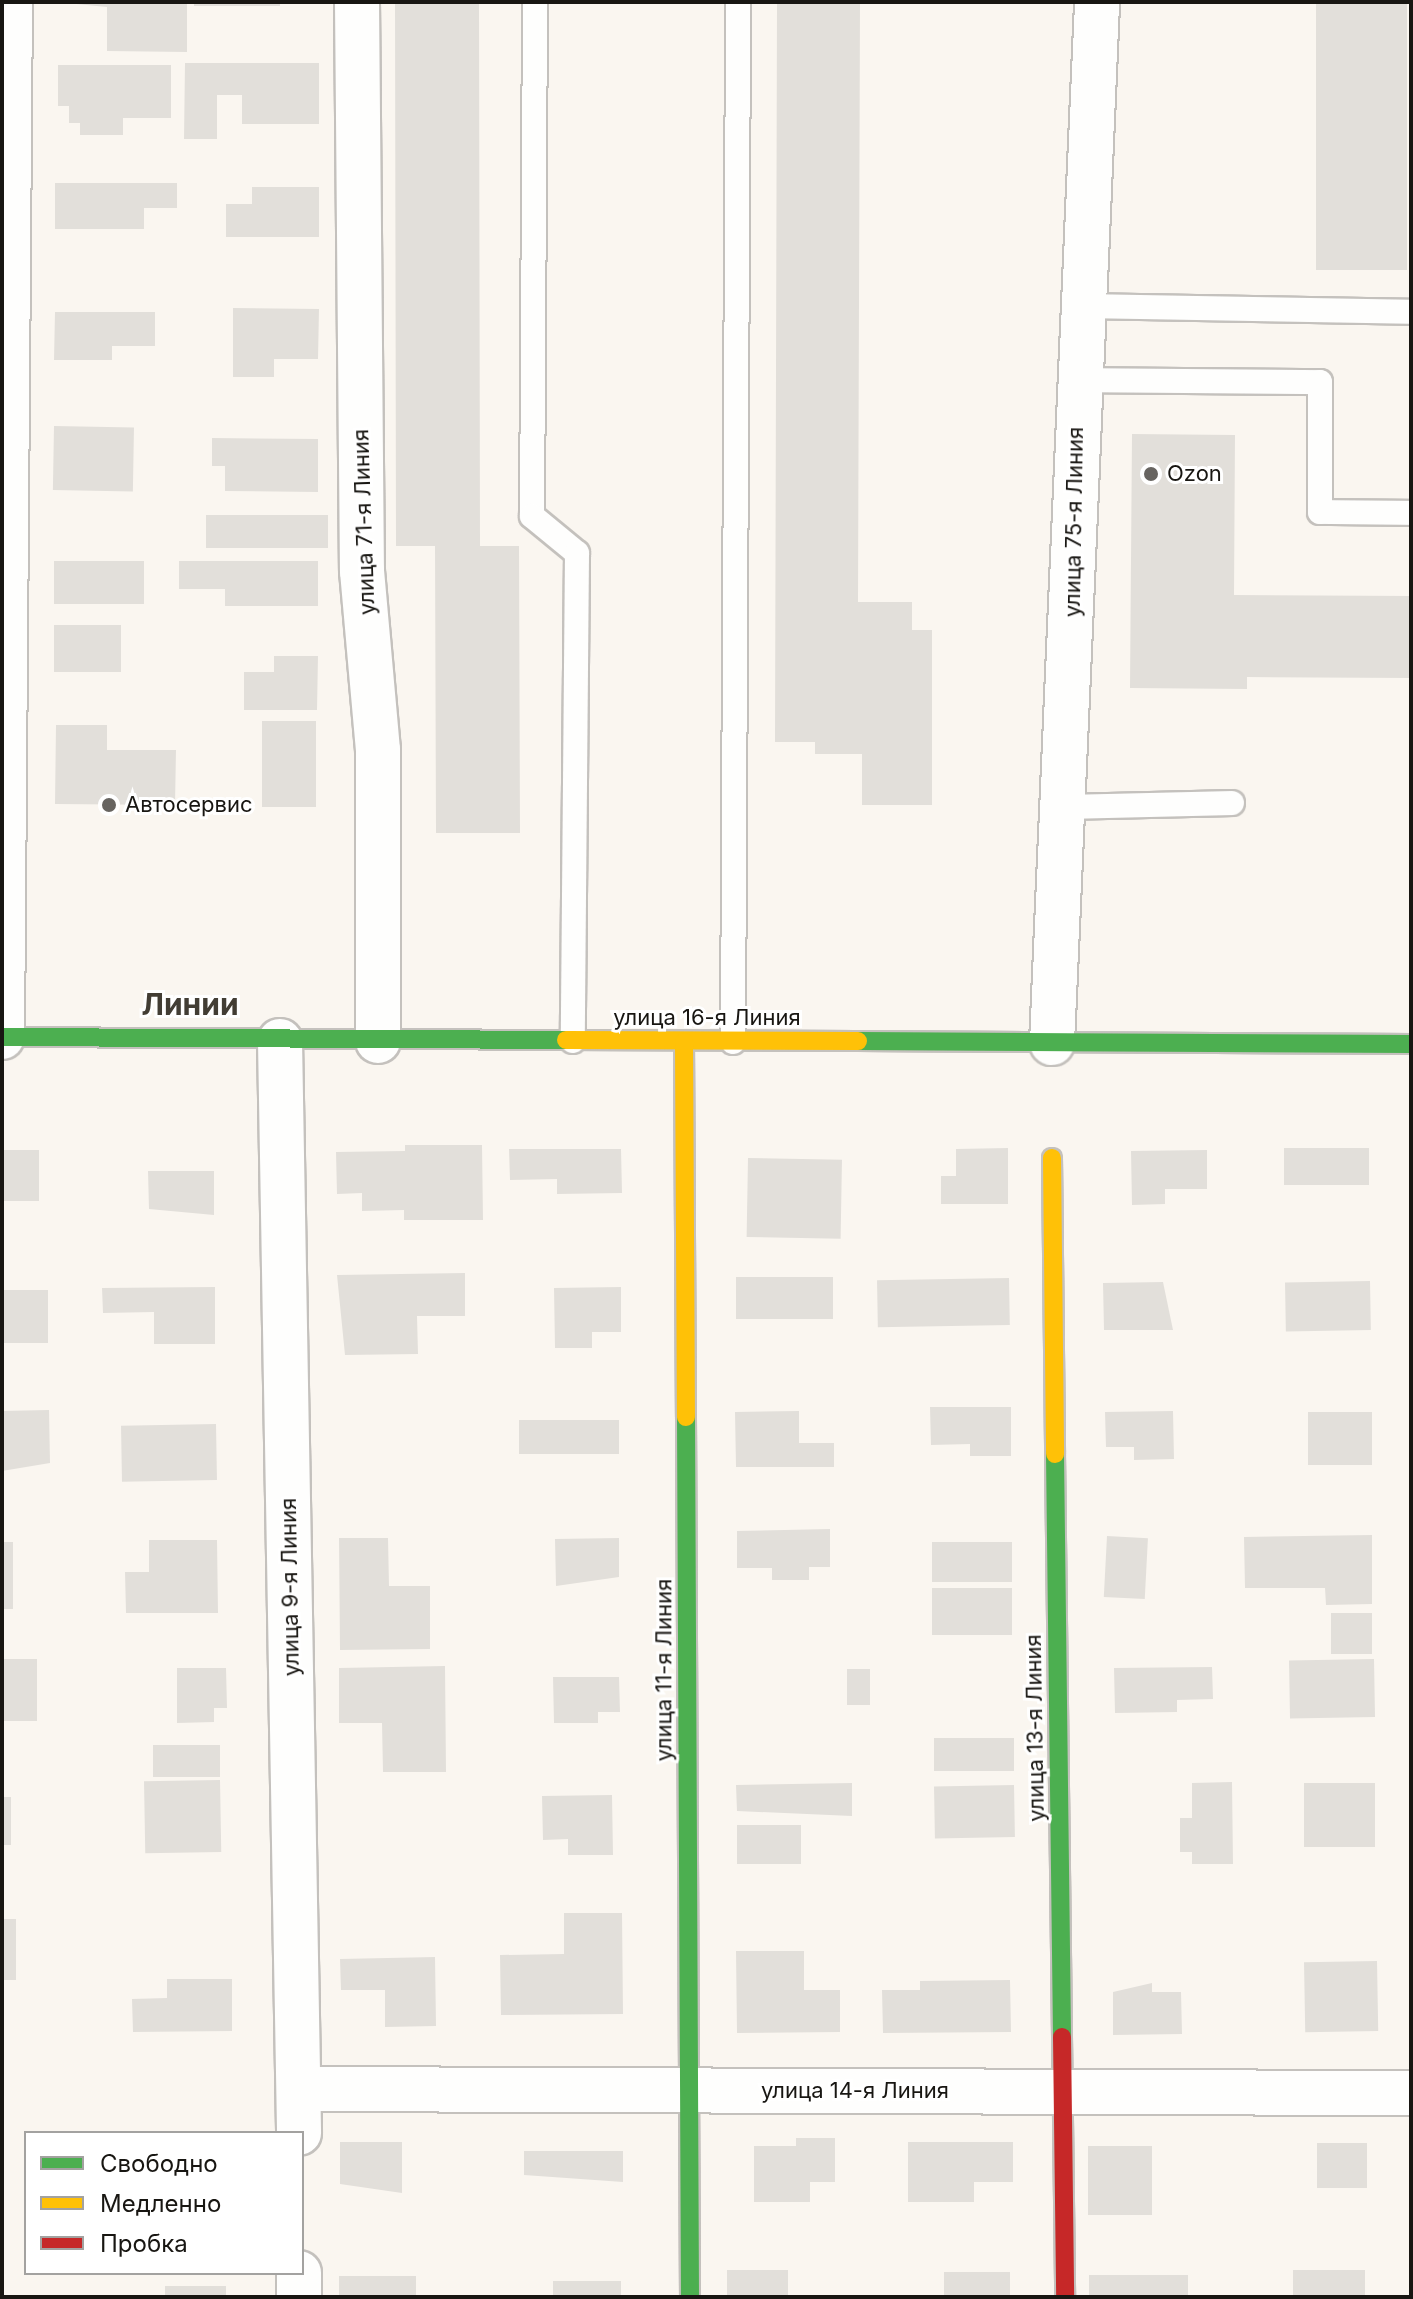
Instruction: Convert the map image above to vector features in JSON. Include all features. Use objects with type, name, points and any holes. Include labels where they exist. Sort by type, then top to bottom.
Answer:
[{"type":"street","points":[[2,1037],[10,2]]},
{"type":"street","name":"улица 71-я Линия","points":[[357,2],[362,571],[378,750],[378,1041]]},
{"type":"street","name":"улица 75-я Линия","points":[[1052,1043],[1067,807],[1078,380],[1097,2]]},
{"type":"street","name":"улица 16-я Линия","points":[[2,1037],[280,1041],[1411,1044]]},
{"type":"street","name":"улица 9-я Линия","points":[[280,1041],[299,2131]]},
{"type":"street","name":"улица 11-я Линия","points":[[684,1042],[690,2297]]},
{"type":"street","name":"улица 13-я Линия","points":[[1052,1158],[1065,2297]]},
{"type":"street","name":"улица 14-я Линия","points":[[299,2089],[1411,2093]]},
{"type":"street","points":[[299,2275],[299,2297]]},
{"type":"lane","points":[[535,2],[532,516],[577,553],[573,1041]]},
{"type":"lane","points":[[733,1042],[738,2]]},
{"type":"lane","points":[[1081,306],[1411,312]]},
{"type":"lane","points":[[1078,380],[1320,382],[1320,512],[1411,513]]},
{"type":"lane","points":[[1067,807],[1232,803]]},
{"type":"building","points":[[56,2],[187,2],[187,52],[107,51],[107,7]]},
{"type":"building","points":[[194,2],[280,2],[280,6],[194,6]]},
{"type":"building","points":[[395,2],[479,2],[480,546],[519,546],[520,833],[436,833],[435,546],[396,546]]},
{"type":"building","points":[[777,2],[860,2],[858,602],[912,602],[912,630],[932,630],[932,805],[862,805],[862,754],[815,754],[815,742],[775,742]]},
{"type":"building","points":[[1316,2],[1407,2],[1407,270],[1316,270]]},
{"type":"building","points":[[185,63],[319,63],[319,124],[242,124],[242,95],[217,95],[217,139],[184,139]]},
{"type":"building","points":[[58,65],[171,65],[171,118],[123,118],[123,135],[80,135],[80,123],[69,123],[69,106],[58,106]]},
{"type":"building","points":[[55,183],[177,183],[177,208],[144,208],[144,229],[55,229]]},
{"type":"building","points":[[252,187],[319,187],[319,237],[226,237],[226,204],[252,204]]},
{"type":"building","points":[[233,308],[319,309],[318,359],[274,359],[274,377],[233,377]]},
{"type":"building","points":[[55,312],[155,312],[155,346],[112,346],[112,360],[54,360]]},
{"type":"building","points":[[54,426],[134,427],[133,491],[53,490]]},
{"type":"building","points":[[1132,434],[1235,435],[1234,595],[1411,596],[1411,678],[1247,677],[1247,689],[1130,688]]},
{"type":"building","points":[[212,438],[318,439],[318,492],[225,491],[225,466],[212,466]]},
{"type":"building","points":[[206,515],[328,515],[328,548],[206,548]]},
{"type":"building","points":[[54,561],[144,561],[144,604],[54,604]]},
{"type":"building","points":[[179,561],[318,561],[318,606],[225,606],[225,589],[179,589]]},
{"type":"building","points":[[54,625],[121,625],[121,672],[54,672]]},
{"type":"building","points":[[274,656],[318,656],[317,710],[244,710],[244,672],[274,672]]},
{"type":"building","points":[[262,721],[316,721],[316,807],[262,807]]},
{"type":"building","points":[[56,725],[107,725],[107,750],[176,750],[175,805],[55,804]]},
{"type":"building","points":[[405,1145],[482,1145],[483,1220],[404,1220],[404,1210],[362,1211],[362,1193],[337,1194],[336,1152],[405,1151]]},
{"type":"building","points":[[1008,1148],[1008,1204],[941,1204],[941,1176],[956,1176],[956,1149]]},
{"type":"building","points":[[1284,1148],[1369,1148],[1369,1185],[1284,1185]]},
{"type":"building","points":[[509,1149],[621,1149],[622,1193],[557,1194],[557,1179],[510,1180]]},
{"type":"building","points":[[2,1150],[39,1150],[39,1201],[2,1201]]},
{"type":"building","points":[[1207,1150],[1207,1189],[1165,1189],[1165,1204],[1132,1205],[1131,1151]]},
{"type":"building","points":[[748,1158],[842,1160],[841,1239],[747,1237]]},
{"type":"building","points":[[148,1171],[214,1171],[214,1215],[149,1209]]},
{"type":"building","points":[[465,1273],[465,1316],[417,1316],[418,1354],[345,1355],[337,1275]]},
{"type":"building","points":[[736,1277],[833,1277],[833,1319],[736,1319]]},
{"type":"building","points":[[1009,1278],[1010,1325],[878,1327],[877,1280]]},
{"type":"building","points":[[1370,1281],[1371,1330],[1286,1331],[1285,1282]]},
{"type":"building","points":[[1163,1282],[1173,1330],[1104,1330],[1103,1283]]},
{"type":"building","points":[[215,1287],[215,1344],[154,1344],[154,1312],[103,1313],[102,1288]]},
{"type":"building","points":[[621,1287],[621,1332],[592,1332],[592,1348],[555,1348],[554,1288]]},
{"type":"building","points":[[2,1290],[48,1290],[48,1343],[2,1343]]},
{"type":"building","points":[[930,1407],[1011,1407],[1011,1456],[970,1456],[970,1444],[931,1445]]},
{"type":"building","points":[[49,1410],[50,1463],[2,1471],[2,1411]]},
{"type":"building","points":[[799,1411],[799,1443],[834,1443],[834,1467],[736,1467],[735,1412]]},
{"type":"building","points":[[1173,1411],[1174,1459],[1134,1460],[1134,1447],[1106,1447],[1105,1412]]},
{"type":"building","points":[[1308,1412],[1372,1412],[1372,1465],[1308,1465]]},
{"type":"building","points":[[519,1420],[619,1420],[619,1454],[519,1454]]},
{"type":"building","points":[[216,1424],[217,1480],[122,1482],[121,1426]]},
{"type":"building","points":[[830,1529],[830,1567],[809,1567],[809,1580],[772,1580],[772,1568],[737,1568],[737,1531]]},
{"type":"building","points":[[1372,1535],[1372,1604],[1326,1605],[1325,1588],[1245,1588],[1244,1537]]},
{"type":"building","points":[[1107,1536],[1148,1538],[1145,1599],[1104,1597]]},
{"type":"building","points":[[339,1538],[388,1538],[389,1586],[430,1586],[430,1649],[340,1650]]},
{"type":"building","points":[[619,1538],[619,1577],[556,1586],[555,1539]]},
{"type":"building","points":[[149,1540],[217,1540],[218,1613],[126,1613],[125,1572],[149,1572]]},
{"type":"building","points":[[2,1542],[13,1542],[13,1609],[2,1609]]},
{"type":"building","points":[[932,1542],[1012,1542],[1012,1582],[932,1582]]},
{"type":"building","points":[[932,1588],[1012,1588],[1012,1635],[932,1635]]},
{"type":"building","points":[[1331,1613],[1372,1613],[1372,1654],[1331,1654]]},
{"type":"building","points":[[2,1659],[37,1659],[37,1721],[2,1721]]},
{"type":"building","points":[[1374,1659],[1375,1717],[1290,1718],[1289,1660]]},
{"type":"building","points":[[445,1666],[446,1772],[383,1772],[382,1723],[339,1723],[339,1668]]},
{"type":"building","points":[[1212,1667],[1213,1699],[1177,1700],[1177,1712],[1115,1713],[1114,1668]]},
{"type":"building","points":[[177,1668],[226,1668],[227,1708],[214,1708],[214,1722],[177,1723]]},
{"type":"building","points":[[847,1669],[870,1669],[870,1705],[847,1705]]},
{"type":"building","points":[[553,1677],[619,1677],[620,1712],[598,1712],[598,1723],[554,1723]]},
{"type":"building","points":[[934,1738],[1014,1738],[1014,1771],[934,1771]]},
{"type":"building","points":[[153,1745],[220,1745],[220,1777],[153,1777]]},
{"type":"building","points":[[220,1780],[221,1852],[145,1853],[144,1781]]},
{"type":"building","points":[[1232,1782],[1233,1864],[1192,1864],[1192,1852],[1180,1852],[1180,1818],[1192,1818],[1192,1783]]},
{"type":"building","points":[[852,1783],[852,1816],[737,1811],[736,1785]]},
{"type":"building","points":[[1304,1783],[1375,1783],[1375,1847],[1304,1847]]},
{"type":"building","points":[[1014,1785],[1015,1837],[935,1838],[934,1786]]},
{"type":"building","points":[[612,1795],[613,1855],[568,1855],[568,1839],[543,1840],[542,1796]]},
{"type":"building","points":[[2,1797],[11,1797],[11,1845],[2,1845]]},
{"type":"building","points":[[737,1825],[801,1825],[801,1864],[737,1864]]},
{"type":"building","points":[[564,1913],[622,1913],[623,2014],[501,2015],[500,1955],[564,1954]]},
{"type":"building","points":[[2,1919],[16,1919],[16,1980],[2,1980]]},
{"type":"building","points":[[736,1951],[804,1951],[804,1990],[840,1990],[840,2032],[737,2033]]},
{"type":"building","points":[[435,1957],[436,2026],[385,2027],[385,1990],[341,1990],[340,1959]]},
{"type":"building","points":[[1377,1961],[1378,2031],[1305,2032],[1304,1962]]},
{"type":"building","points":[[167,1979],[232,1979],[232,2031],[133,2032],[132,1999],[167,1998]]},
{"type":"building","points":[[1010,1980],[1011,2032],[883,2033],[882,1990],[920,1990],[920,1981]]},
{"type":"building","points":[[1152,1983],[1152,1992],[1181,1992],[1182,2034],[1113,2035],[1113,1992]]},
{"type":"building","points":[[796,2138],[835,2138],[835,2182],[810,2182],[810,2202],[754,2202],[754,2146],[796,2146]]},
{"type":"building","points":[[340,2142],[402,2142],[402,2193],[340,2184]]},
{"type":"building","points":[[908,2142],[1013,2142],[1013,2182],[974,2182],[974,2202],[908,2202]]},
{"type":"building","points":[[1317,2143],[1367,2143],[1367,2188],[1317,2188]]},
{"type":"building","points":[[1088,2146],[1152,2146],[1152,2215],[1088,2215]]},
{"type":"building","points":[[524,2151],[623,2151],[623,2182],[524,2175]]},
{"type":"building","points":[[727,2270],[788,2270],[788,2297],[727,2297]]},
{"type":"building","points":[[1293,2270],[1365,2270],[1365,2297],[1293,2297]]},
{"type":"building","points":[[944,2272],[1010,2272],[1010,2297],[944,2297]]},
{"type":"building","points":[[1089,2275],[1188,2275],[1188,2297],[1089,2297]]},
{"type":"building","points":[[339,2276],[416,2276],[416,2297],[339,2297]]},
{"type":"building","points":[[553,2281],[621,2281],[621,2297],[553,2297]]},
{"type":"building","points":[[165,2286],[226,2286],[226,2297],[165,2297]]},
{"type":"traffic: fast","points":[[2,1037],[566,1040]]},
{"type":"traffic: fast","points":[[858,1041],[1411,1044]]},
{"type":"traffic: fast","points":[[686,1417],[690,2297]]},
{"type":"traffic: fast","points":[[1055,1454],[1062,2037]]},
{"type":"traffic: slow","points":[[566,1040],[858,1041]]},
{"type":"traffic: slow","points":[[684,1042],[686,1417]]},
{"type":"traffic: slow","points":[[1052,1158],[1055,1454]]},
{"type":"traffic: jam","points":[[1062,2037],[1065,2297]]},
{"type":"place","name":"Ozon","points":[[1151,474]]},
{"type":"place","name":"Автосервис","points":[[109,805]]},
{"type":"district","name":"Линии","points":[[190,1004]]}]
